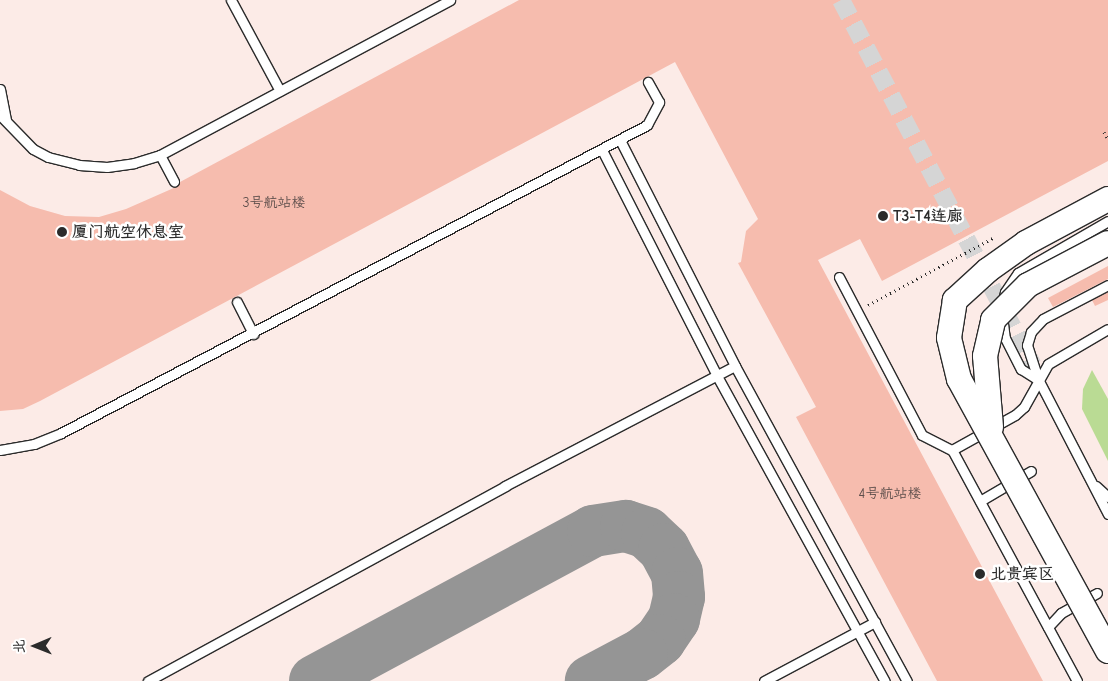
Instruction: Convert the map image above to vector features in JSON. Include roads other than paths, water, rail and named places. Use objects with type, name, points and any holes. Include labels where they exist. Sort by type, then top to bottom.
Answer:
[{"type":"main road","points":[[1108,199],[1026,243],[988,270],[955,300],[949,338],[959,379],[1108,651]]},
{"type":"main road","points":[[993,440],[984,356],[993,320],[1028,285],[1108,243]]},
{"type":"lane","points":[[231,0],[280,91]]},
{"type":"lane","points":[[0,110],[2,120],[33,149],[48,157],[79,166],[107,167],[160,155],[450,0]]},
{"type":"lane","points":[[0,450],[34,444],[61,433],[253,334],[647,125],[658,102],[648,82]]},
{"type":"lane","points":[[0,89],[2,120]]},
{"type":"lane","points":[[620,140],[734,366],[907,681]]},
{"type":"lane","points":[[602,150],[717,376],[885,681]]},
{"type":"lane","points":[[160,155],[174,182]]},
{"type":"lane","points":[[1038,379],[1021,369],[1005,338],[1001,311],[1005,292],[1018,273],[1033,262],[1108,221]]},
{"type":"lane","points":[[839,278],[922,435],[952,450],[1077,681]]},
{"type":"lane","points":[[1108,285],[1043,319],[1031,332],[1027,345],[1038,379],[1108,514]]},
{"type":"lane","points":[[237,302],[253,334]]},
{"type":"lane","points":[[952,450],[1015,415],[1030,397],[1038,379],[1048,364],[1061,354],[1108,329]]},
{"type":"lane","points":[[148,681],[512,483],[734,366]]},
{"type":"lane","points":[[980,502],[1031,472]]},
{"type":"lane","points":[[1091,481],[1108,497]]},
{"type":"lane","points":[[1048,627],[1061,613],[1098,593]]},
{"type":"lane","points":[[764,681],[875,622]]},
{"type":"tunnel","points":[[841,0],[1033,365]]},
{"type":"place","name":"T3-T4连廊","points":[[883,216]]},
{"type":"place","name":"厦门航空休息室","points":[[62,232]]},
{"type":"place","name":"北贵宾区","points":[[980,574]]}]
